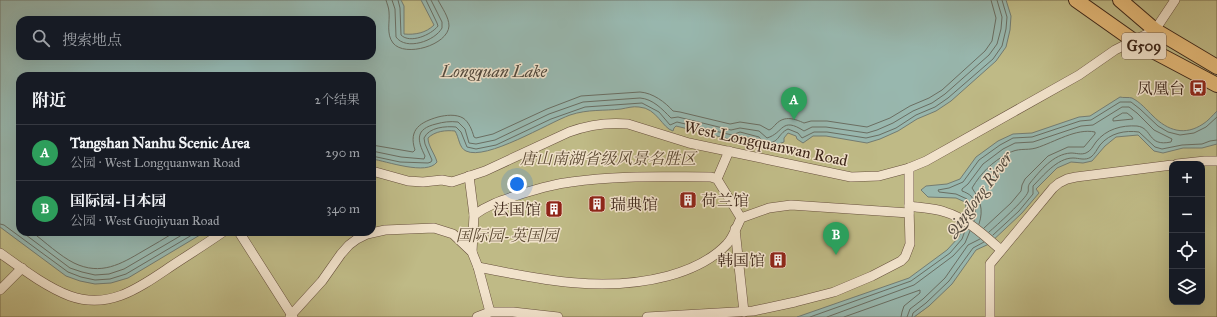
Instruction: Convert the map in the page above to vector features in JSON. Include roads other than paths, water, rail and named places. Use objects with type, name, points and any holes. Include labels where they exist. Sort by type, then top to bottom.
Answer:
[{"type":"highway","name":"G509","points":[[1076,0],[1134,41],[1217,85]]},
{"type":"highway","name":"G509","points":[[1120,0],[1155,30],[1217,67]]},
{"type":"street","points":[[1155,30],[1175,0]]},
{"type":"street","name":"West Longquanwan Road","points":[[376,172],[408,181],[423,182],[442,180],[452,182],[484,171],[569,132],[583,127],[606,123],[628,124],[689,143],[851,177],[879,176],[909,168],[926,161],[1079,75],[1115,50],[1155,30]]},
{"type":"street","points":[[717,179],[729,151]]},
{"type":"street","points":[[1205,161],[1217,161]]},
{"type":"street","points":[[990,317],[990,264],[1046,196],[1059,183],[1076,177],[1169,165]]},
{"type":"street","points":[[648,317],[744,312],[795,302],[834,292],[872,276],[901,261],[906,257],[910,244],[909,168]]},
{"type":"street","points":[[470,176],[474,215],[472,252]]},
{"type":"street","points":[[474,215],[485,206],[535,190],[569,182],[596,179],[711,177],[717,179],[741,218]]},
{"type":"street","points":[[478,267],[545,280],[589,284],[634,283],[672,275],[700,265],[728,244],[741,218],[769,208],[791,205],[943,211],[962,219],[993,242],[1001,250]]},
{"type":"street","points":[[376,232],[397,229],[434,228],[453,234],[472,252],[478,267],[490,312]]},
{"type":"street","points":[[735,229],[744,312]]},
{"type":"street","points":[[0,253],[46,283],[70,296],[92,301],[115,297],[134,290],[217,236]]},
{"type":"street","points":[[241,236],[292,316],[322,281],[349,245],[362,236]]},
{"type":"street","points":[[0,290],[22,268]]},
{"type":"street","points":[[477,317],[490,312],[513,312],[558,317]]},
{"type":"water","name":"Longquan Lake","points":[[0,0],[401,0],[404,6],[404,34],[424,32],[434,25],[421,0],[1006,0],[1011,16],[1010,30],[1006,47],[996,61],[951,101],[936,111],[917,119],[898,131],[867,143],[826,136],[813,136],[803,143],[797,139],[796,136],[788,133],[784,138],[784,142],[769,147],[757,146],[758,140],[739,136],[733,140],[676,126],[673,131],[669,129],[655,114],[645,108],[634,107],[590,111],[570,115],[502,146],[488,151],[475,153],[464,150],[460,145],[455,131],[437,132],[428,138],[437,162],[432,166],[425,168],[416,168],[376,160],[376,72],[16,72],[16,236],[198,236],[128,278],[111,283],[95,284],[66,276],[0,227]]},
{"type":"water","name":"Qinglong River","points":[[1120,97],[1135,100],[1165,125],[1183,131],[1196,128],[1203,124],[1217,111],[1217,144],[1202,148],[1183,148],[1163,153],[1154,151],[1138,135],[1116,137],[1105,146],[1092,161],[1083,163],[1071,162],[1057,168],[1036,189],[1039,193],[1022,213],[989,244],[976,250],[952,284],[929,306],[914,317],[797,317],[909,278],[947,250],[959,237],[967,214],[965,202],[956,198],[928,197],[921,190],[926,186],[947,184],[960,179],[976,157],[998,141],[1013,134],[1032,133],[1079,117],[1090,116]]},
{"type":"place","name":"凤凰台","points":[[1198,88]]},
{"type":"place","name":"Tangshan Nanhu Scenic Area","points":[[794,120]]},
{"type":"place","name":"荷兰馆","points":[[688,200]]},
{"type":"place","name":"瑞典馆","points":[[597,204]]},
{"type":"place","name":"法国馆","points":[[554,209]]},
{"type":"place","name":"国际园-日本园","points":[[836,255]]},
{"type":"place","name":"韩国馆","points":[[778,260]]},
{"type":"park label","name":"唐山南湖省级风景名胜区","points":[[608,158]]},
{"type":"park label","name":"国际园-英国园","points":[[507,235]]}]
